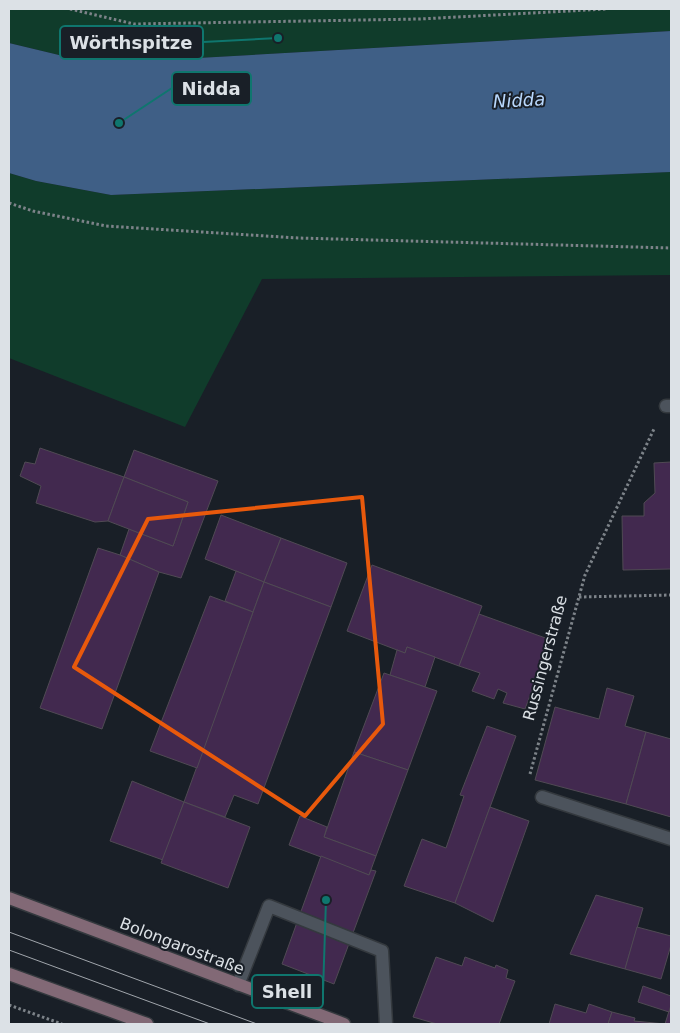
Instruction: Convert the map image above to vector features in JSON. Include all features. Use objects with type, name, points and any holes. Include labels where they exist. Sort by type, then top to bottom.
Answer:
[{"type":"main road","name":"Bolongarostraße","points":[[9,898],[344,1024]]},
{"type":"main road","points":[[9,974],[147,1024]]},
{"type":"street","points":[[542,797],[671,839]]},
{"type":"street","points":[[238,984],[269,906],[382,951],[386,1024]]},
{"type":"path","points":[[70,9],[134,24],[420,19],[606,9]]},
{"type":"path","points":[[9,203],[34,211],[106,226],[298,238],[671,248]]},
{"type":"path","name":"Russingerstraße","points":[[542,797],[527,788],[584,575],[669,406]]},
{"type":"path","points":[[578,596],[671,595]]},
{"type":"path","points":[[9,1005],[62,1024]]},
{"type":"highlighted area","points":[[362,497],[383,724],[305,816],[74,667],[148,519]]},
{"type":"green space","points":[[9,9],[671,9],[671,31],[180,59],[59,55],[9,43]]},
{"type":"green space","points":[[671,172],[671,275],[262,279],[185,427],[9,358],[9,173],[36,181],[111,195]]},
{"type":"water","points":[[671,31],[671,172],[111,195],[36,181],[9,173],[9,43],[59,55],[180,59]]},
{"type":"building","points":[[40,448],[124,477],[108,521],[95,522],[36,503],[41,486],[20,476],[25,462],[35,464]]},
{"type":"building","points":[[134,450],[218,481],[181,578],[159,572],[120,555],[129,529],[173,546],[188,502],[124,477]]},
{"type":"building","points":[[671,462],[671,569],[623,570],[622,516],[644,516],[644,503],[655,493],[654,463]]},
{"type":"building","points":[[124,477],[188,502],[173,546],[108,521]]},
{"type":"building","points":[[221,515],[281,538],[264,582],[205,559]]},
{"type":"building","points":[[281,538],[347,563],[331,607],[264,582]]},
{"type":"building","points":[[98,548],[120,555],[159,572],[102,729],[40,708]]},
{"type":"building","points":[[372,565],[482,606],[459,666],[407,647],[405,653],[347,631]]},
{"type":"building","points":[[236,571],[264,582],[253,612],[225,601]]},
{"type":"building","points":[[264,582],[331,607],[258,804],[234,795],[225,817],[184,802]]},
{"type":"building","points":[[210,596],[253,612],[197,768],[150,751]]},
{"type":"building","points":[[479,614],[551,640],[525,709],[503,703],[507,693],[498,689],[494,699],[472,691],[480,673],[459,666]]},
{"type":"building","points":[[407,647],[435,657],[425,687],[390,675],[397,650],[405,653]]},
{"type":"building","points":[[384,673],[437,691],[408,770],[354,752]]},
{"type":"building","points":[[607,688],[634,696],[625,726],[646,732],[626,804],[535,780],[555,707],[599,719]]},
{"type":"building","points":[[487,726],[516,736],[455,903],[404,886],[422,839],[446,848],[464,796],[460,795]]},
{"type":"building","points":[[646,732],[671,739],[671,817],[626,804]]},
{"type":"building","points":[[354,752],[408,770],[376,856],[324,837]]},
{"type":"building","points":[[132,781],[184,802],[163,860],[110,841]]},
{"type":"building","points":[[184,802],[250,827],[228,888],[161,863]]},
{"type":"building","points":[[490,807],[529,821],[493,922],[455,903]]},
{"type":"building","points":[[300,816],[327,827],[324,837],[376,856],[369,875],[289,845]]},
{"type":"building","points":[[321,856],[369,875],[371,870],[376,871],[334,984],[282,964]]},
{"type":"building","points":[[596,895],[643,908],[625,969],[570,954]]},
{"type":"building","points":[[637,927],[671,936],[671,945],[661,979],[625,969]]},
{"type":"building","points":[[436,957],[462,966],[465,957],[495,968],[496,965],[508,970],[506,978],[515,981],[499,1024],[437,1024],[413,1017]]},
{"type":"building","points":[[643,986],[671,996],[669,1012],[638,1002]]},
{"type":"building","points":[[555,1004],[586,1013],[589,1004],[612,1012],[608,1024],[549,1024]]},
{"type":"building","points":[[669,1011],[671,1012],[671,1024],[665,1024]]},
{"type":"building","points":[[612,1012],[635,1018],[634,1021],[665,1024],[608,1024]]},
{"type":"tram line","points":[[9,932],[257,1024]]},
{"type":"tram line","points":[[9,950],[210,1024]]},
{"type":"place","name":"Wörthspitze","points":[[278,38]]},
{"type":"place","name":"Nidda","points":[[119,123]]},
{"type":"place","name":"Shell","points":[[326,900]]}]
